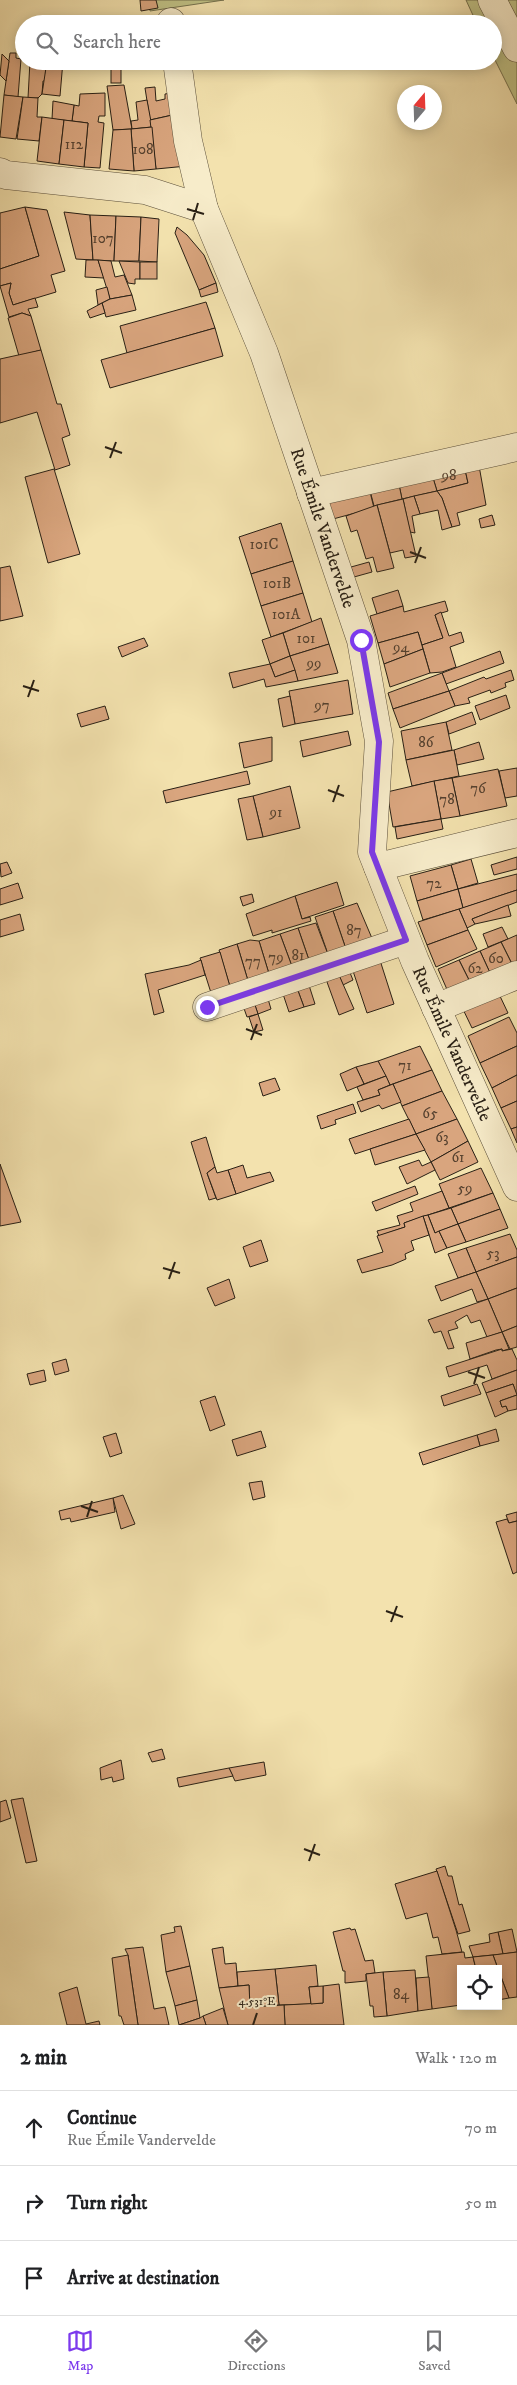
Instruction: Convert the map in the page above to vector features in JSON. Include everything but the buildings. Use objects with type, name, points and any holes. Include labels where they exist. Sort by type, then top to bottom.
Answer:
[{"type":"street","points":[[492,0],[500,15]]},
{"type":"street","points":[[502,19],[517,48]]},
{"type":"street","name":"Rue Émile Vandervelde","points":[[178,70],[188,140],[204,209],[264,353],[361,640],[379,742],[372,852],[406,940],[517,1187]]},
{"type":"street","points":[[2,176],[144,190],[204,209]]},
{"type":"street","points":[[311,493],[517,447]]},
{"type":"street","points":[[378,867],[517,833]]},
{"type":"street","points":[[207,1007],[406,940]]},
{"type":"street","points":[[436,1008],[517,975]]},
{"type":"green space","points":[[149,0],[224,0],[150,11]]},
{"type":"green space","points":[[466,0],[517,0],[517,104],[500,70],[502,70],[502,15],[473,15]]},
{"type":"route","points":[[207,1007],[406,940],[372,852],[379,742],[361,640]]}]
